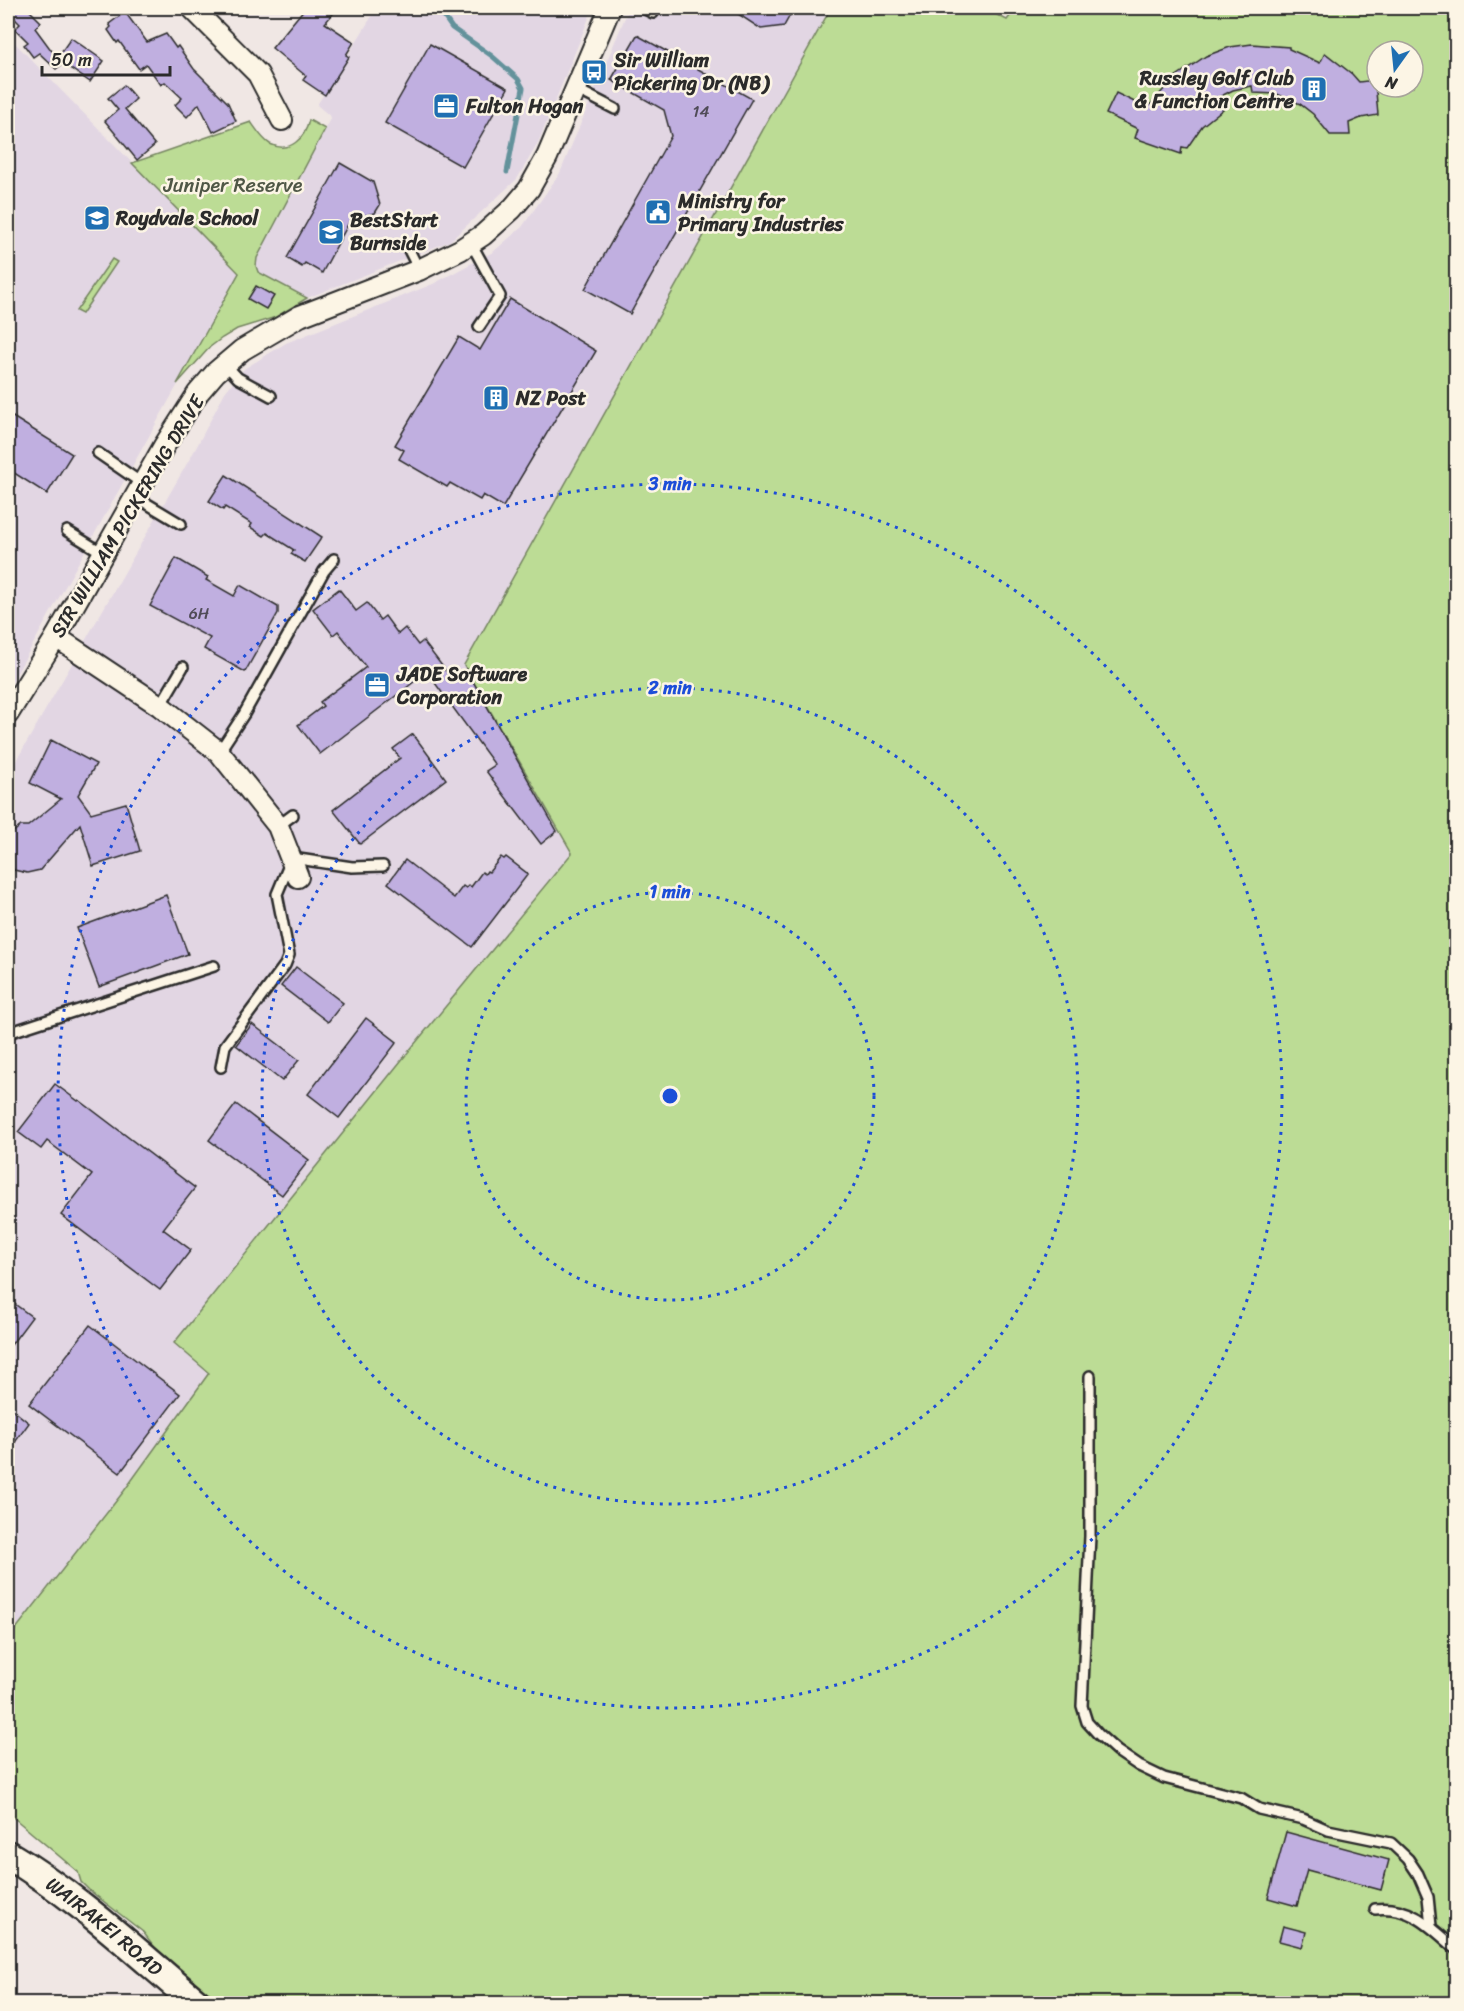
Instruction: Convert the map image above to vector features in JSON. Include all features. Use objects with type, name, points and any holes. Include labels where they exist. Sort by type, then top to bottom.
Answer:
[{"type":"street","points":[[192,8],[258,74],[282,120]]},
{"type":"street","name":"SIR WILLIAM PICKERING DRIVE","points":[[8,714],[56,637],[198,393],[225,364],[242,350],[300,316],[419,270],[460,250],[512,209],[529,189],[548,157],[610,8]]},
{"type":"street","points":[[56,637],[160,706],[219,752],[286,821],[291,858],[298,877]]},
{"type":"street","name":"WAIRAKEI ROAD","points":[[8,1855],[85,1910],[198,2004]]},
{"type":"lane","points":[[643,8],[653,13]]},
{"type":"lane","points":[[576,89],[615,109]]},
{"type":"lane","points":[[471,243],[500,296],[479,327]]},
{"type":"lane","points":[[409,250],[419,270]]},
{"type":"lane","points":[[225,364],[238,378],[271,396]]},
{"type":"lane","points":[[98,453],[181,524]]},
{"type":"lane","points":[[67,531],[103,553]]},
{"type":"lane","points":[[219,752],[244,714],[321,576],[334,560]]},
{"type":"lane","points":[[160,706],[183,667]]},
{"type":"lane","points":[[221,1067],[225,1046],[263,1004],[289,956],[278,894],[291,858],[352,867],[383,866]]},
{"type":"lane","points":[[8,1033],[214,966]]},
{"type":"lane","points":[[1090,1376],[1090,1536],[1082,1706],[1088,1722],[1117,1751],[1164,1778],[1241,1798],[1259,1809],[1303,1819],[1328,1830],[1391,1843],[1408,1859],[1418,1874],[1428,1898],[1431,1926]]},
{"type":"lane","points":[[1375,1909],[1388,1907],[1407,1912],[1431,1926],[1456,1949]]},
{"type":"shaded area","points":[[377,8],[593,8],[538,143],[517,179],[450,241],[307,298],[258,272],[257,258],[331,117],[317,105]]},
{"type":"shaded area","points":[[629,8],[831,8],[464,665],[573,852],[413,1046],[209,1372],[118,1499],[8,1638],[8,1023],[14,981],[8,961],[8,775],[196,448],[225,392],[244,369],[286,343],[433,284],[493,252],[522,227],[560,173]]},
{"type":"shaded area","name":"Roydvale School","points":[[8,36],[240,273],[8,689]]},
{"type":"green space","points":[[831,8],[983,8],[1007,20],[1016,8],[1456,8],[1456,2003],[227,2003],[220,1997],[200,1990],[168,1964],[143,1932],[89,1890],[81,1882],[78,1872],[8,1813],[8,1639],[124,1491],[209,1373],[174,1343],[572,853],[464,665]]},
{"type":"green space","name":"Juniper Reserve","points":[[309,120],[325,129],[257,258],[256,266],[258,272],[307,298],[276,317],[237,329],[222,338],[210,347],[177,384],[239,273],[132,163],[251,122],[270,144],[277,147],[290,146],[304,133]]},
{"type":"green space","points":[[112,259],[117,262],[82,314],[76,311]]},
{"type":"building","points":[[8,8],[27,8],[41,22],[35,28],[57,58],[71,38],[104,61],[90,82],[58,60],[61,65],[56,69],[39,53],[33,57],[24,45],[28,42],[15,29],[20,24],[8,12]]},
{"type":"building","points":[[305,8],[338,8],[325,23],[354,42],[346,55],[349,57],[325,95],[303,80],[306,76],[272,48]]},
{"type":"building","points":[[729,8],[794,8],[784,26],[761,29]]},
{"type":"building","points":[[125,12],[147,42],[166,34],[176,48],[178,46],[194,69],[228,103],[236,121],[213,132],[199,104],[187,117],[175,105],[182,98],[165,82],[161,85],[146,64],[139,69],[108,30],[111,27],[109,24]]},
{"type":"building","name":"Ministry for Primary Industries","points":[[637,35],[752,99],[630,314],[585,289],[671,136],[664,110],[611,80]]},
{"type":"building","name":"Fulton Hogan","points":[[430,44],[508,88],[463,167],[385,123]]},
{"type":"building","name":"Russley Golf Club & Function Centre","points":[[1252,44],[1289,47],[1320,63],[1325,53],[1359,82],[1365,81],[1365,99],[1377,99],[1378,115],[1349,123],[1350,135],[1330,135],[1313,114],[1300,104],[1277,94],[1253,93],[1252,86],[1233,90],[1217,98],[1223,109],[1202,126],[1187,148],[1182,147],[1181,154],[1135,138],[1138,129],[1106,114],[1116,93],[1147,108],[1175,77],[1206,56],[1230,47]]},
{"type":"building","points":[[124,85],[136,99],[125,109],[155,145],[137,160],[105,121],[118,110],[108,98]]},
{"type":"building","name":"BestStart Burnside","points":[[340,163],[373,182],[380,205],[375,213],[351,219],[322,273],[305,263],[302,267],[287,258]]},
{"type":"building","points":[[256,286],[274,296],[266,309],[248,299]]},
{"type":"building","name":"NZ Post","points":[[510,299],[596,351],[503,507],[483,495],[480,500],[450,483],[447,487],[399,459],[404,450],[395,445],[459,337],[480,350]]},
{"type":"building","points":[[8,414],[72,454],[47,494],[8,469]]},
{"type":"building","points":[[226,475],[322,537],[305,562],[291,554],[294,550],[267,533],[264,536],[250,527],[252,524],[225,507],[223,510],[209,501]]},
{"type":"building","points":[[176,558],[208,577],[206,580],[234,596],[240,585],[278,607],[278,613],[245,672],[204,649],[210,638],[150,606]]},
{"type":"building","name":"JADE Software Corporation","points":[[339,589],[356,611],[367,603],[380,620],[385,616],[398,634],[405,628],[418,645],[423,641],[452,679],[466,669],[557,831],[541,844],[486,771],[495,765],[427,672],[320,754],[298,725],[323,706],[320,702],[366,667],[338,631],[333,635],[313,609]]},
{"type":"building","points":[[413,734],[446,779],[360,844],[333,810],[400,758],[393,749]]},
{"type":"building","points":[[51,740],[96,764],[78,795],[91,813],[126,803],[140,851],[93,866],[80,824],[40,870],[27,873],[14,870],[8,862],[8,836],[21,826],[28,826],[61,799],[30,783]]},
{"type":"building","points":[[501,857],[504,859],[506,857],[528,874],[472,947],[388,883],[405,860],[454,898],[463,886],[471,887],[482,872],[485,874],[489,872]]},
{"type":"building","points":[[166,895],[188,954],[99,987],[77,928]]},
{"type":"building","points":[[296,967],[343,1003],[328,1022],[281,986]]},
{"type":"building","points":[[366,1018],[397,1042],[339,1118],[308,1094]]},
{"type":"building","points":[[252,1024],[299,1060],[282,1081],[236,1045]]},
{"type":"building","points":[[55,1084],[195,1188],[163,1229],[191,1250],[160,1290],[61,1215],[92,1175],[47,1141],[41,1149],[18,1132]]},
{"type":"building","points":[[236,1104],[309,1160],[282,1195],[209,1140]]},
{"type":"building","points":[[8,1299],[32,1317],[8,1349]]},
{"type":"building","points":[[90,1325],[180,1394],[120,1473],[29,1404]]},
{"type":"building","points":[[8,1406],[29,1423],[8,1452]]},
{"type":"building","points":[[1286,1832],[1389,1860],[1381,1890],[1307,1870],[1297,1906],[1268,1898]]},
{"type":"building","points":[[1283,1926],[1306,1932],[1302,1947],[1279,1941]]},
{"type":"waterway","points":[[438,8],[452,28],[492,56],[518,79],[523,88],[507,172]]},
{"type":"place","name":"Sir William Pickering Dr (NB)","points":[[594,72]]},
{"type":"place","name":"Russley Golf Club & Function Centre","points":[[1314,89]]},
{"type":"place","name":"Fulton Hogan","points":[[446,106]]},
{"type":"place","name":"Ministry for Primary Industries","points":[[658,212]]},
{"type":"place","name":"Roydvale School","points":[[97,218]]},
{"type":"place","name":"BestStart Burnside","points":[[331,232]]},
{"type":"place","name":"NZ Post","points":[[496,398]]},
{"type":"place","name":"JADE Software Corporation","points":[[377,685]]}]
